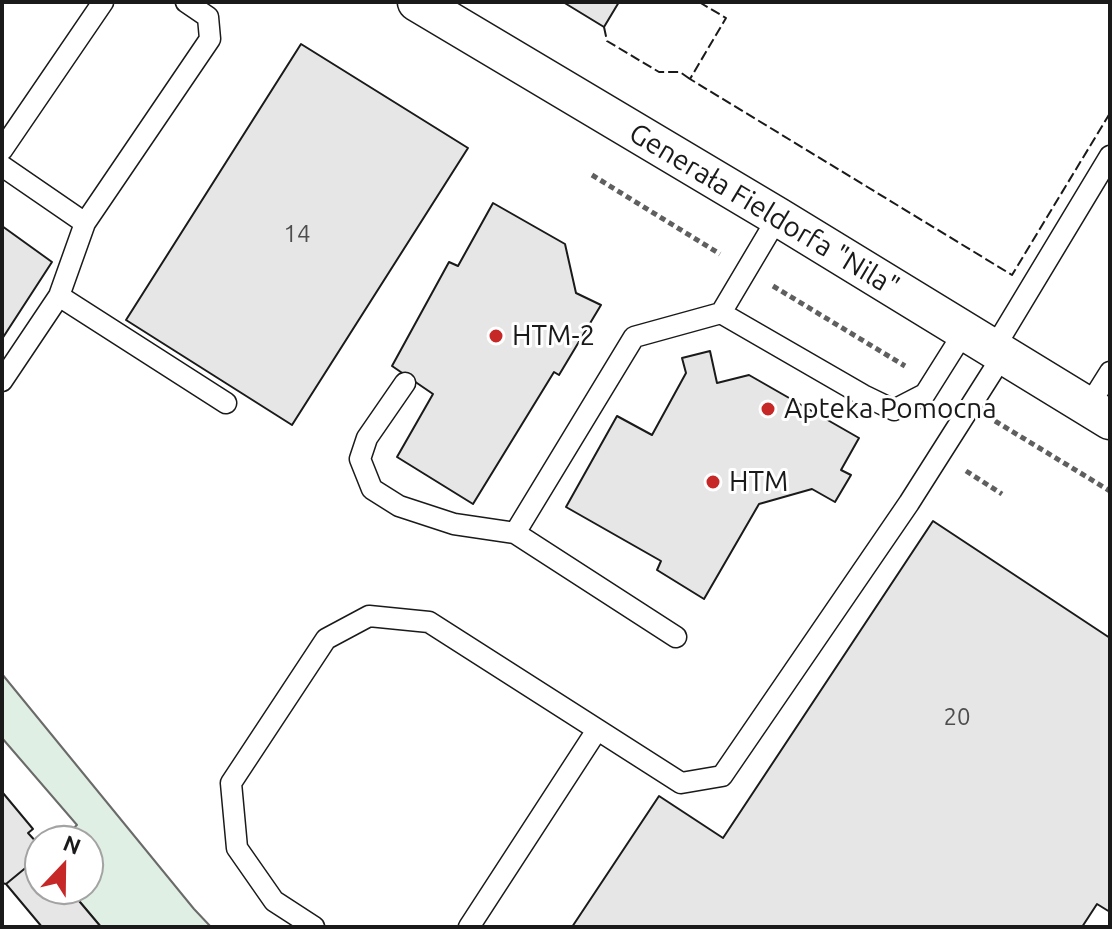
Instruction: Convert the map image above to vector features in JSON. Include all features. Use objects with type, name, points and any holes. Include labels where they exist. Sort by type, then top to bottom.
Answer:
[{"type":"street","name":"Generała Fieldorfa \"Nila\"","points":[[417,2],[778,217],[1099,414]]},
{"type":"lane","points":[[2,150],[103,2]]},
{"type":"lane","points":[[2,381],[59,296],[85,223],[210,39],[208,17],[186,2]]},
{"type":"lane","points":[[314,927],[274,901],[237,848],[231,783],[326,639],[369,616],[429,622],[681,783],[722,776],[941,455],[971,407],[987,345],[1110,156]]},
{"type":"lane","points":[[2,166],[85,223]]},
{"type":"lane","points":[[515,533],[634,337],[721,313],[778,217]]},
{"type":"lane","points":[[59,296],[226,403]]},
{"type":"lane","points":[[721,313],[894,410],[925,394],[931,383],[987,345]]},
{"type":"lane","points":[[1099,414],[1110,372]]},
{"type":"lane","points":[[405,383],[367,438],[360,459],[372,489],[399,506],[454,524],[515,533],[676,637]]},
{"type":"lane","points":[[469,927],[597,730]]},
{"type":"path","points":[[592,175],[931,383]]},
{"type":"path","points":[[971,407],[1110,491]]},
{"type":"path","points":[[941,455],[1002,494]]},
{"type":"green space","points":[[2,674],[211,927],[101,927],[82,905],[104,905],[104,825],[77,825],[2,738]]},
{"type":"building","points":[[563,2],[619,2],[604,27]]},
{"type":"building","points":[[301,44],[468,148],[292,425],[126,320]]},
{"type":"building","name":"HTM-2","points":[[493,203],[565,244],[576,293],[601,305],[559,375],[554,372],[473,504],[397,457],[433,394],[392,366],[449,262],[458,266]]},
{"type":"building","points":[[2,226],[52,262],[2,339]]},
{"type":"building","name":"HTM","points":[[710,351],[717,383],[749,375],[859,438],[841,470],[851,475],[835,502],[812,489],[759,504],[704,599],[657,570],[661,561],[566,507],[617,416],[652,435],[686,373],[682,358]]},
{"type":"building","points":[[933,521],[1110,638],[1110,912],[1097,904],[1082,927],[572,927],[659,796],[723,838]]},
{"type":"building","points":[[3,793],[30,825],[24,825],[24,869],[6,884],[2,883]]},
{"type":"building","points":[[24,869],[24,905],[82,905],[101,927],[42,927],[6,884]]},
{"type":"fence","points":[[699,2],[726,18],[690,79],[1012,275],[1110,113]]},
{"type":"fence","points":[[604,27],[607,41],[659,72],[680,72],[690,79]]},
{"type":"place","name":"HTM-2","points":[[496,336]]},
{"type":"place","name":"Apteka Pomocna","points":[[768,409]]},
{"type":"place","name":"HTM","points":[[713,482]]}]
